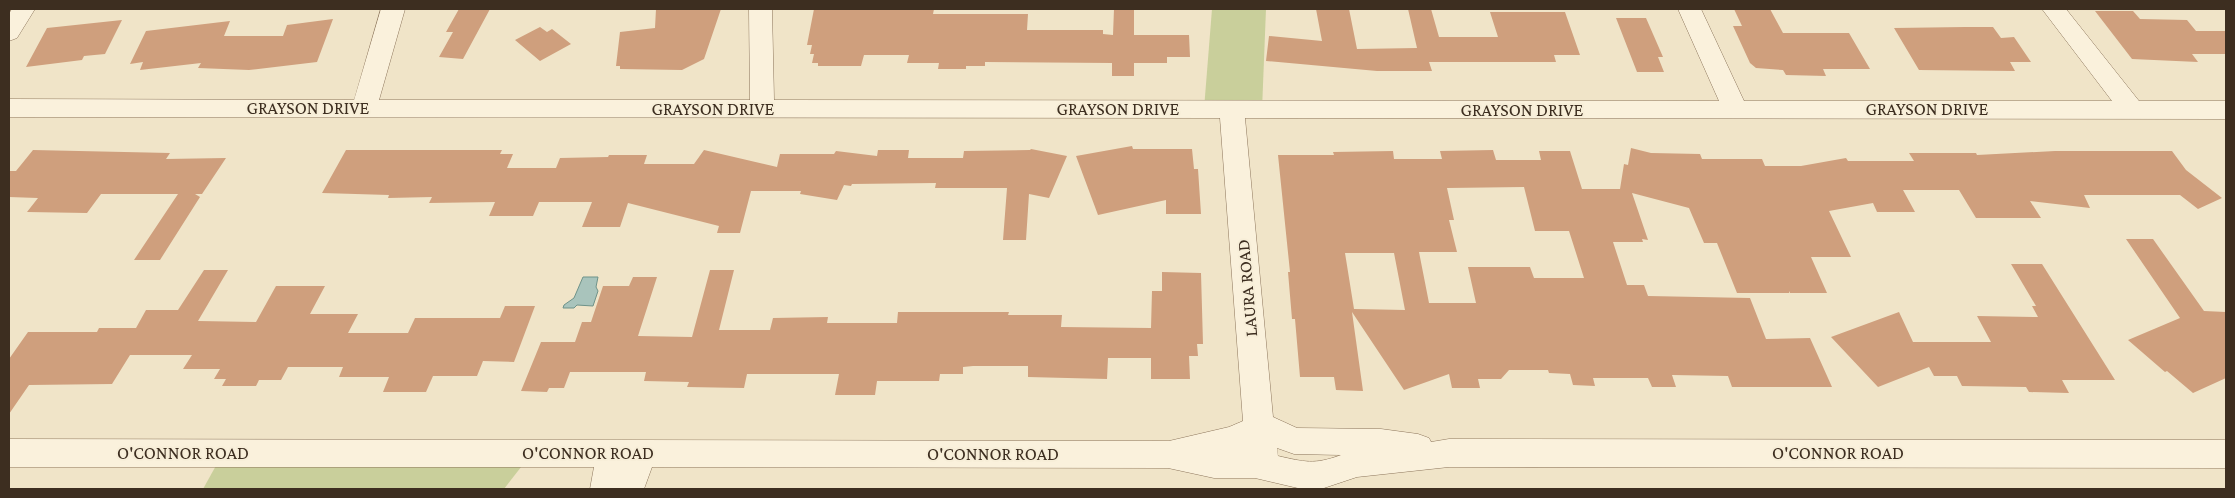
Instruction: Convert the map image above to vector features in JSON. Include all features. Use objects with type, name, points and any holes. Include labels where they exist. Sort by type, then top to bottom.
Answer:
[{"type":"street","points":[[9,33],[23,9]]},
{"type":"street","points":[[364,108],[393,9]]},
{"type":"street","points":[[762,9],[762,109]]},
{"type":"street","points":[[1690,9],[1736,110]]},
{"type":"street","points":[[2054,9],[2132,110]]},
{"type":"street","name":"GRAYSON DRIVE","points":[[9,108],[2226,110]]},
{"type":"street","name":"LAURA ROAD","points":[[1232,110],[1259,430],[1264,466]]},
{"type":"street","name":"O'CONNOR ROAD","points":[[1168,454],[1235,439],[1248,432],[1259,430],[1272,430],[1294,441],[1307,443],[1381,442],[1450,453]]},
{"type":"street","points":[[1307,443],[1310,483]]},
{"type":"street","name":"O'CONNOR ROAD","points":[[9,453],[1168,454],[1214,464],[1264,466],[1310,483],[1356,463],[1380,462],[1450,453],[2226,454]]},
{"type":"street","points":[[606,489],[627,454]]},
{"type":"street","points":[[627,454],[628,489]]},
{"type":"green space","points":[[1212,9],[1266,9],[1262,110],[1204,109]]},
{"type":"green space","points":[[223,453],[532,453],[504,489],[203,489]]},
{"type":"water","points":[[583,277],[598,277],[596,287],[598,291],[593,306],[577,305],[574,308],[563,308],[564,305],[574,298]]},
{"type":"building","points":[[459,9],[490,9],[463,59],[439,57],[453,32],[446,32]]},
{"type":"building","points":[[656,9],[721,9],[704,59],[682,70],[620,69],[620,66],[616,66],[620,32],[655,28]]},
{"type":"building","points":[[814,9],[934,9],[933,14],[1028,14],[1027,30],[1103,30],[1103,34],[1113,35],[1114,9],[1134,9],[1134,35],[1189,35],[1190,57],[1167,57],[1167,63],[1134,63],[1134,76],[1112,76],[1112,63],[985,62],[985,66],[966,66],[966,69],[938,69],[939,63],[907,63],[909,55],[864,55],[861,66],[818,66],[818,63],[812,63],[814,54],[810,54],[812,45],[807,45]]},
{"type":"building","points":[[1316,9],[1349,9],[1357,49],[1417,48],[1408,9],[1431,9],[1439,37],[1498,37],[1490,12],[1565,12],[1580,55],[1554,55],[1556,62],[1429,62],[1432,71],[1377,71],[1266,61],[1269,36],[1322,41]]},
{"type":"building","points":[[1734,9],[1770,9],[1783,33],[1849,33],[1870,69],[1823,69],[1826,76],[1786,75],[1783,70],[1756,68],[1750,63],[1733,26],[1742,26]]},
{"type":"building","points":[[2095,11],[2133,11],[2140,19],[2187,20],[2196,31],[2226,31],[2226,54],[2192,54],[2198,62],[2132,59]]},
{"type":"building","points":[[1616,18],[1646,18],[1663,57],[1658,57],[1664,72],[1637,72]]},
{"type":"building","points":[[333,19],[317,62],[249,70],[198,68],[201,63],[140,70],[143,62],[130,64],[146,31],[230,21],[224,36],[283,36],[287,25]]},
{"type":"building","points":[[122,20],[105,54],[84,56],[82,60],[26,67],[47,28]]},
{"type":"building","points":[[540,27],[547,32],[552,29],[571,44],[540,61],[515,40]]},
{"type":"building","points":[[1993,27],[2001,38],[2014,37],[2031,62],[2010,62],[2015,71],[1919,70],[1894,28]]},
{"type":"building","points":[[1132,146],[1133,149],[1192,149],[1194,169],[1198,169],[1201,214],[1166,214],[1166,200],[1098,215],[1076,156]]},
{"type":"building","points":[[1631,148],[1651,153],[1700,154],[1702,159],[1762,159],[1765,166],[1801,166],[1846,158],[1848,161],[1914,161],[1909,153],[1976,153],[1977,155],[2055,151],[2172,151],[2186,170],[2222,198],[2198,209],[2180,195],[2084,195],[2090,208],[2030,201],[2041,218],[1976,218],[1959,190],[1903,190],[1915,212],[1877,212],[1873,203],[1829,211],[1851,257],[1811,257],[1827,293],[1790,293],[1789,291],[1789,293],[1737,293],[1717,243],[1704,243],[1689,208],[1632,193],[1648,240],[1642,239],[1643,242],[1613,242],[1627,285],[1644,285],[1648,296],[1750,298],[1766,339],[1810,338],[1832,387],[1732,387],[1728,376],[1672,375],[1676,387],[1652,387],[1648,378],[1593,378],[1595,386],[1573,385],[1570,374],[1549,373],[1548,370],[1509,370],[1501,379],[1478,379],[1480,388],[1452,388],[1449,374],[1404,390],[1352,312],[1363,391],[1336,390],[1334,377],[1300,377],[1295,319],[1292,319],[1288,272],[1290,272],[1278,155],[1334,155],[1333,152],[1393,151],[1394,159],[1442,159],[1440,151],[1493,150],[1496,160],[1541,160],[1539,151],[1570,151],[1582,189],[1620,189],[1624,164],[1628,165]],"holes":[[[1524,187],[1535,231],[1569,231],[1584,278],[1534,278],[1530,267],[1468,267],[1476,303],[1429,303],[1419,252],[1457,252],[1449,220],[1454,220],[1447,188]],[[1345,253],[1394,253],[1405,310],[1354,309]]]},
{"type":"building","points":[[1031,149],[1067,156],[1049,198],[1029,194],[1026,240],[1003,240],[1007,188],[935,188],[936,183],[844,185],[837,200],[800,194],[801,191],[751,191],[740,233],[717,233],[719,226],[628,203],[620,227],[582,227],[592,202],[539,202],[533,216],[489,216],[495,202],[429,203],[432,197],[388,198],[389,195],[322,193],[346,150],[502,150],[500,154],[513,154],[507,168],[556,168],[560,158],[608,157],[609,155],[647,155],[644,164],[694,164],[704,150],[777,167],[780,154],[834,154],[836,151],[877,156],[878,150],[909,150],[908,158],[963,158],[964,151]]},
{"type":"building","points":[[33,150],[170,153],[166,159],[226,158],[202,194],[195,194],[200,197],[160,260],[134,260],[178,194],[101,194],[87,213],[27,212],[38,198],[9,197],[9,171],[16,171]]},
{"type":"building","points":[[2126,239],[2153,239],[2204,311],[2226,312],[2226,378],[2193,393],[2128,340],[2180,318]]},
{"type":"building","points":[[2011,264],[2042,264],[2115,380],[2062,380],[2069,393],[2029,392],[2026,387],[1962,386],[1957,376],[1934,376],[1929,367],[1878,387],[1831,337],[1899,312],[1913,342],[1991,342],[1977,316],[2038,317],[2032,306],[2036,306]]},
{"type":"building","points":[[204,270],[228,270],[198,321],[256,322],[276,286],[325,286],[310,314],[358,314],[348,333],[408,333],[415,318],[500,318],[505,306],[535,306],[514,362],[483,361],[477,376],[433,376],[426,392],[383,392],[389,377],[339,377],[343,367],[288,367],[281,380],[259,380],[256,386],[222,386],[226,379],[214,379],[220,369],[183,369],[192,355],[130,355],[112,384],[29,385],[9,414],[9,359],[28,332],[97,332],[99,328],[136,328],[146,310],[178,310]]},
{"type":"building","points":[[710,270],[734,270],[719,330],[770,330],[773,318],[828,317],[827,323],[897,323],[898,312],[1009,312],[1008,315],[1062,315],[1061,327],[1151,328],[1152,291],[1162,291],[1162,272],[1201,273],[1203,344],[1197,344],[1198,356],[1189,356],[1190,379],[1151,379],[1151,358],[1108,358],[1107,379],[1028,377],[1028,366],[973,366],[963,367],[963,374],[940,374],[939,381],[877,381],[875,395],[835,395],[839,374],[747,374],[744,388],[687,387],[689,382],[644,381],[646,372],[570,372],[564,388],[549,388],[547,392],[521,391],[541,342],[575,342],[582,322],[591,322],[603,286],[629,286],[633,277],[657,277],[638,336],[692,337]]}]
